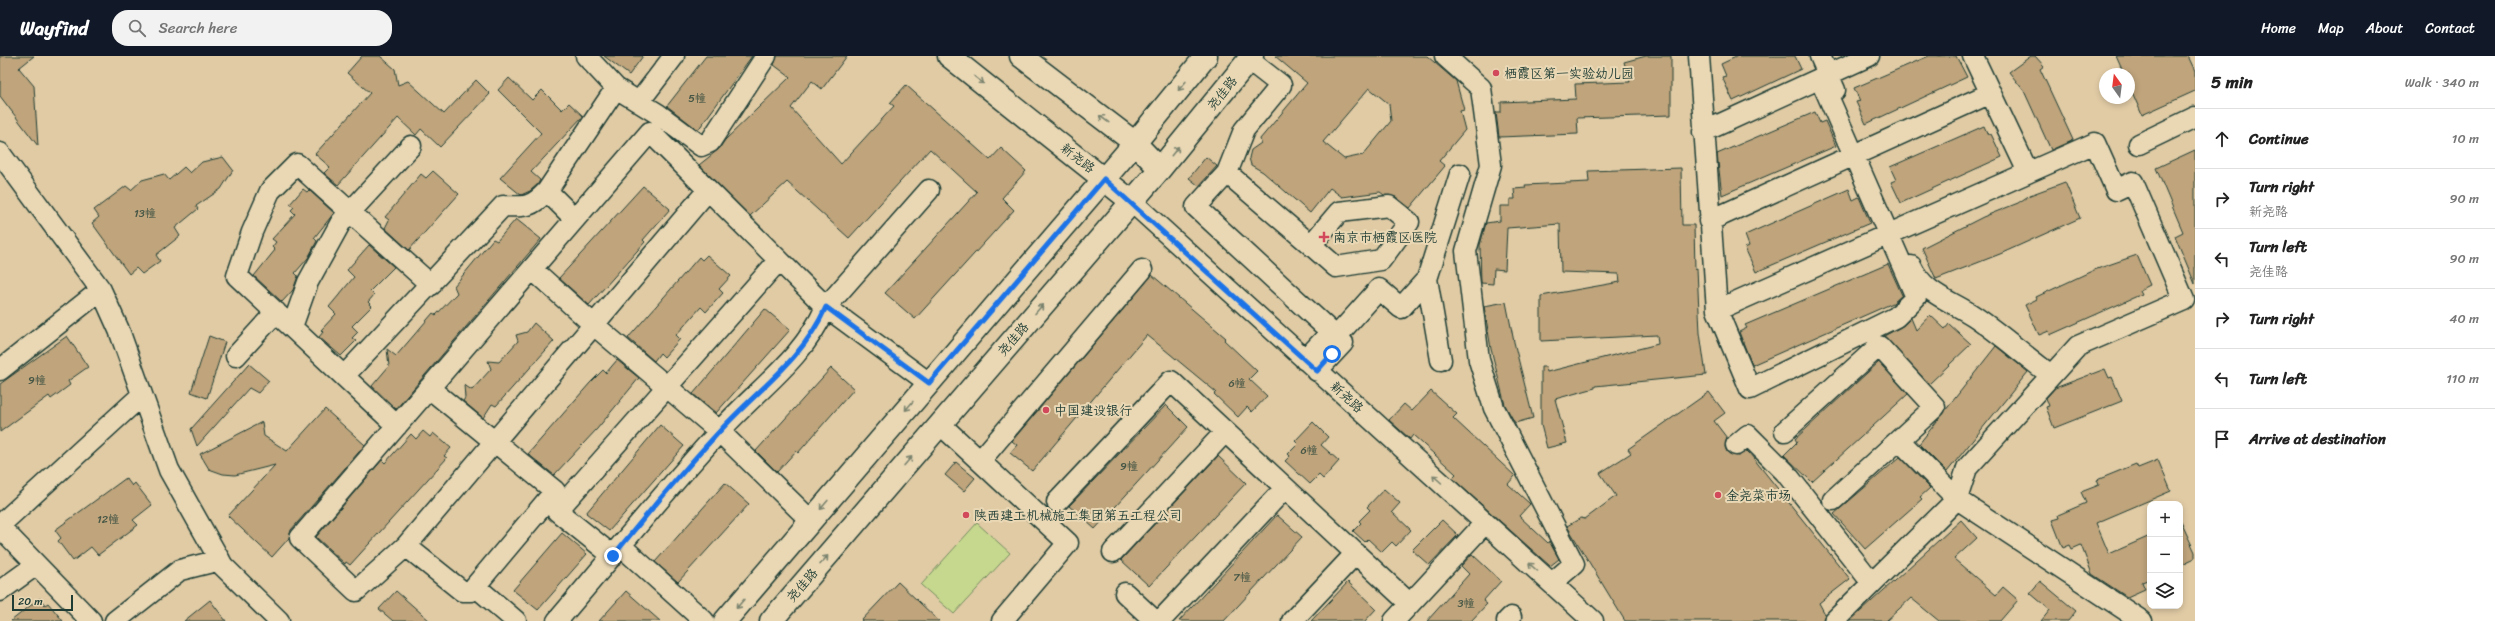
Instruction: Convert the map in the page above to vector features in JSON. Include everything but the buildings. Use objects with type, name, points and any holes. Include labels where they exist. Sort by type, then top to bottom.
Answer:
[{"type":"main road","name":"新尧路","points":[[948,56],[1131,202]]},
{"type":"main road","points":[[1021,56],[1135,143],[1160,168]]},
{"type":"main road","points":[[725,621],[1135,143],[1206,56]]},
{"type":"main road","name":"尧佳路","points":[[771,621],[1160,168],[1251,58]]},
{"type":"street","points":[[586,56],[616,88],[639,102],[701,146],[710,142],[766,56]]},
{"type":"street","points":[[639,102],[674,56]]},
{"type":"street","points":[[1446,56],[1482,88],[1491,166],[1466,251],[1479,360],[1494,408],[1574,564],[1552,583]]},
{"type":"street","points":[[1699,56],[1709,221],[1717,310],[1750,389],[1896,317],[1916,298],[1892,232],[1824,76],[1820,56]]},
{"type":"street","points":[[1703,132],[1869,56]]},
{"type":"street","points":[[1973,56],[2028,172]]},
{"type":"street","points":[[1251,58],[1281,85],[1244,130],[1227,173],[1196,207],[1343,343],[1311,365]]},
{"type":"street","points":[[344,376],[503,206],[527,207],[538,201],[547,191],[616,88]]},
{"type":"street","points":[[1709,221],[1991,93]]},
{"type":"street","points":[[2139,144],[2195,117]]},
{"type":"street","points":[[708,190],[406,546],[356,591],[300,538],[650,132],[826,307],[929,383]]},
{"type":"street","points":[[1717,310],[2095,143],[2116,190],[2133,182],[2184,300],[2078,346],[1967,468],[1957,499],[1834,621]]},
{"type":"street","points":[[292,327],[308,282],[341,222],[411,146]]},
{"type":"street","points":[[1,154],[101,290],[119,330],[169,470],[220,560],[279,621]]},
{"type":"street","points":[[397,426],[237,276],[252,232],[270,191],[297,164],[431,284]]},
{"type":"street","points":[[1227,173],[1311,245]]},
{"type":"street","points":[[1334,334],[1379,289],[1401,308],[1427,279],[1460,174]]},
{"type":"street","points":[[557,621],[719,431],[790,363],[816,330],[826,307],[929,190]]},
{"type":"street","points":[[547,191],[575,219]]},
{"type":"street","name":"新尧路","points":[[1131,202],[1593,621]]},
{"type":"street","points":[[1892,232],[1917,278],[1934,294],[1973,315],[2051,375]]},
{"type":"street","points":[[406,546],[462,591],[471,591],[668,386],[779,260]]},
{"type":"street","points":[[532,269],[594,325],[668,386],[719,431],[811,521]]},
{"type":"street","points":[[980,461],[1142,270]]},
{"type":"street","points":[[1427,279],[1440,360]]},
{"type":"street","points":[[0,370],[101,290]]},
{"type":"street","points":[[236,356],[276,312]]},
{"type":"street","points":[[1785,431],[1879,346],[1935,407],[1833,500]]},
{"type":"street","points":[[1057,502],[1171,381],[1410,604]]},
{"type":"street","points":[[430,388],[555,491],[552,506]]},
{"type":"street","points":[[91,621],[0,526],[142,395]]},
{"type":"street","points":[[940,424],[1068,544],[1002,621]]},
{"type":"street","points":[[1113,552],[1225,432]]},
{"type":"street","points":[[1736,445],[1748,435],[1785,472],[1872,583]]},
{"type":"street","points":[[1899,440],[1957,499],[2142,621]]},
{"type":"street","points":[[1160,621],[1285,488]]},
{"type":"street","points":[[552,506],[617,551],[704,621]]},
{"type":"street","points":[[1394,621],[1485,523]]},
{"type":"street","points":[[1292,621],[1356,553]]},
{"type":"street","points":[[115,621],[180,570],[220,560]]},
{"type":"street","points":[[0,591],[36,565]]},
{"type":"street","points":[[475,586],[516,621]]},
{"type":"street","points":[[1125,593],[1155,621]]},
{"type":"green space","points":[[977,523],[1010,553],[954,614],[921,585]]},
{"type":"place","name":"栖霞区第一实验幼儿园","points":[[1496,73]]},
{"type":"place","name":"南京市栖霞区医院","points":[[1324,237]]},
{"type":"place","name":"中国建设银行","points":[[1046,410]]},
{"type":"place","name":"金尧菜市场","points":[[1718,495]]},
{"type":"place","name":"陕西建工机械施工集团第五工程公司","points":[[966,515]]},
{"type":"route","points":[[613,556],[719,431],[790,363],[816,330],[826,307],[929,383],[1104,179],[1317,371],[1332,354]]}]
